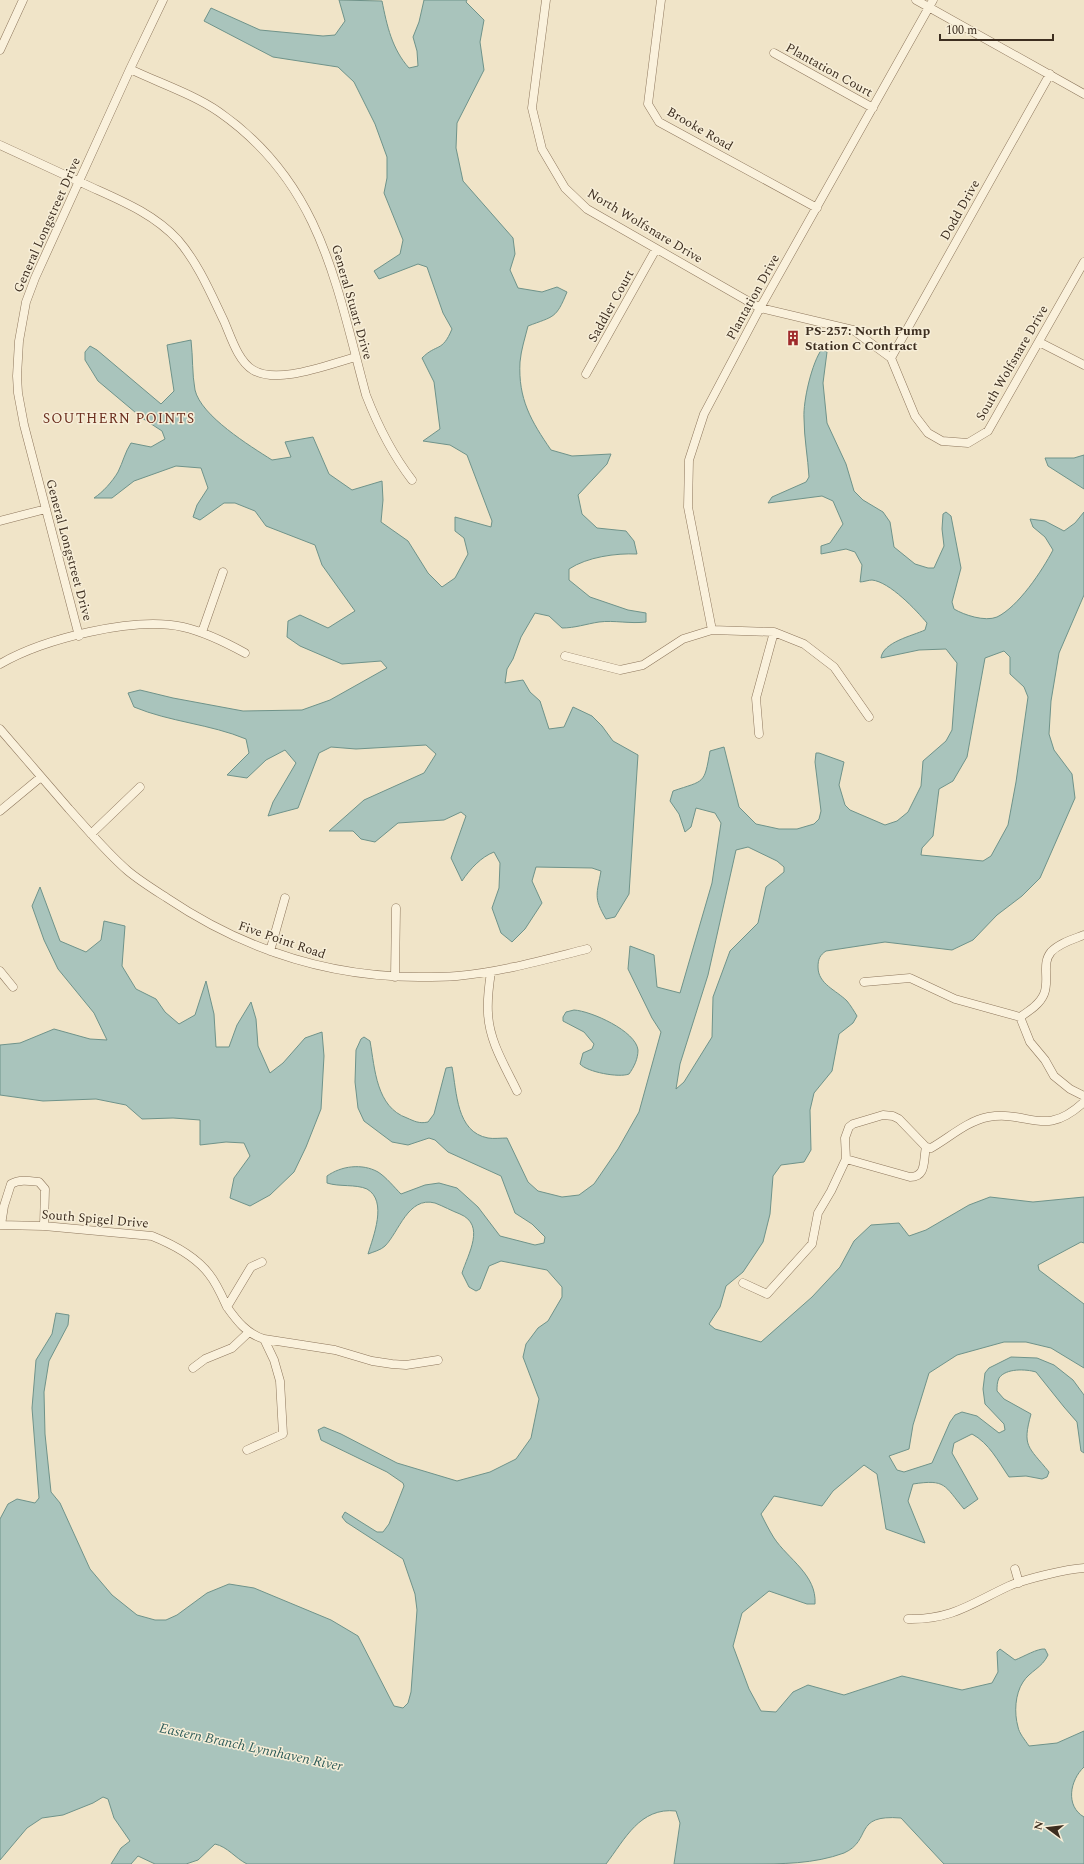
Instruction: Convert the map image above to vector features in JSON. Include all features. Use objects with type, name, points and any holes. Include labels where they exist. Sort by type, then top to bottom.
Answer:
[{"type":"street","points":[[0,50],[23,0]]},
{"type":"street","name":"General Longstreet Drive","points":[[79,636],[24,425],[18,394],[17,358],[28,296],[41,264],[163,0]]},
{"type":"street","name":"North Wolfsnare Drive","points":[[546,0],[532,108],[542,150],[565,188],[587,209],[760,308]]},
{"type":"street","name":"Brooke Road","points":[[661,0],[648,104],[659,122],[817,208]]},
{"type":"street","points":[[916,0],[931,4],[1084,94]]},
{"type":"street","name":"Plantation Drive","points":[[712,630],[688,507],[689,460],[704,414],[760,308],[931,4]]},
{"type":"street","name":"Plantation Court","points":[[774,53],[873,108]]},
{"type":"street","name":"General Stuart Drive","points":[[130,69],[205,103],[219,112],[252,139],[285,177],[310,214],[328,257],[366,395],[380,429],[391,450],[412,480]]},
{"type":"street","name":"Dodd Drive","points":[[891,358],[1050,74]]},
{"type":"street","points":[[0,145],[146,214],[177,240],[192,260],[210,291],[235,345],[252,369],[260,373],[282,375],[356,357]]},
{"type":"street","name":"Saddler Court","points":[[586,374],[656,249]]},
{"type":"street","name":"South Wolfsnare Drive","points":[[891,358],[915,416],[928,433],[942,442],[968,443],[988,431],[1084,262]]},
{"type":"street","points":[[760,308],[853,330],[891,358]]},
{"type":"street","points":[[1039,342],[1084,365]]},
{"type":"street","points":[[0,521],[46,509]]},
{"type":"street","points":[[202,632],[223,572]]},
{"type":"street","points":[[0,664],[41,646],[79,636],[146,623],[183,627],[202,632],[245,652]]},
{"type":"street","points":[[565,656],[620,670],[643,665],[683,639],[712,630],[774,632],[804,644],[834,667],[869,717]]},
{"type":"street","points":[[759,734],[756,698],[774,632]]},
{"type":"street","name":"Five Point Road","points":[[0,729],[92,834],[129,872],[176,904],[236,938],[270,951],[328,968],[358,974],[394,977],[455,976],[491,972],[510,969],[586,949]]},
{"type":"street","points":[[0,811],[41,777]]},
{"type":"street","points":[[92,834],[140,787]]},
{"type":"street","points":[[270,951],[285,898]]},
{"type":"street","points":[[394,977],[396,908]]},
{"type":"street","points":[[1020,1017],[1041,1000],[1044,994],[1046,965],[1050,953],[1057,947],[1084,935]]},
{"type":"street","points":[[0,971],[13,987]]},
{"type":"street","points":[[491,972],[488,1006],[493,1041],[517,1091]]},
{"type":"street","points":[[864,982],[910,978],[955,999],[1020,1017]]},
{"type":"street","points":[[1020,1017],[1030,1042],[1045,1060],[1054,1076],[1070,1090],[1084,1096]]},
{"type":"street","points":[[743,1283],[767,1294],[790,1267],[807,1251],[814,1237],[818,1213],[831,1191],[846,1159],[845,1138],[849,1127],[853,1124],[883,1115],[893,1116],[899,1119],[926,1147],[931,1148],[969,1125],[987,1118],[1012,1117],[1051,1122],[1068,1116],[1084,1102]]},
{"type":"street","points":[[846,1159],[910,1177],[915,1177],[919,1176],[922,1170],[926,1147]]},
{"type":"street","points":[[1,1225],[4,1206],[12,1184],[18,1181],[30,1181],[39,1182],[45,1189],[44,1226]]},
{"type":"street","name":"South Spigel Drive","points":[[1,1225],[44,1226],[142,1234],[164,1241],[202,1265],[216,1283],[227,1307],[235,1319],[249,1332],[264,1339],[335,1350],[372,1361],[392,1364],[406,1365],[438,1360]]},
{"type":"street","points":[[227,1307],[252,1267],[262,1262]]},
{"type":"street","points":[[193,1368],[205,1359],[232,1348],[249,1332]]},
{"type":"street","points":[[247,1450],[283,1434],[280,1381],[274,1360],[264,1339]]},
{"type":"street","points":[[908,1619],[934,1618],[952,1613],[970,1607],[1004,1589],[1019,1583],[1084,1568]]},
{"type":"street","points":[[1015,1569],[1019,1583]]},
{"type":"water","points":[[339,0],[382,1],[388,28],[394,45],[403,61],[409,68],[418,66],[417,51],[413,37],[419,22],[424,0],[467,0],[466,2],[484,20],[480,42],[484,70],[457,123],[456,148],[463,181],[513,238],[515,254],[510,270],[518,288],[542,292],[557,287],[567,292],[557,312],[549,318],[528,326],[520,362],[521,387],[527,409],[537,429],[551,450],[572,456],[611,454],[607,464],[578,495],[582,514],[597,528],[626,531],[634,541],[637,554],[611,555],[584,561],[569,569],[569,580],[590,597],[628,610],[646,613],[646,622],[605,622],[562,628],[549,616],[535,613],[521,637],[513,659],[507,669],[505,683],[523,680],[530,692],[540,701],[549,729],[564,727],[573,707],[592,716],[602,726],[613,741],[638,755],[629,894],[615,917],[606,919],[599,905],[597,895],[601,871],[592,868],[536,867],[532,881],[542,903],[525,929],[512,942],[501,933],[492,908],[499,888],[500,863],[494,852],[476,864],[462,881],[451,858],[466,816],[461,812],[444,820],[398,823],[375,842],[361,839],[353,831],[329,831],[364,800],[424,773],[436,754],[426,745],[356,749],[331,747],[319,753],[298,808],[268,816],[273,802],[296,763],[285,750],[266,760],[247,778],[227,775],[249,753],[246,739],[134,707],[128,693],[140,690],[173,698],[243,711],[302,710],[330,700],[387,668],[381,661],[342,664],[300,646],[287,637],[288,621],[300,615],[328,628],[355,611],[322,565],[315,545],[266,526],[255,511],[235,503],[224,503],[200,520],[193,517],[197,505],[208,488],[201,468],[176,466],[134,481],[112,498],[94,498],[104,490],[116,476],[131,443],[151,447],[165,439],[162,431],[142,418],[98,381],[85,360],[85,352],[90,346],[97,350],[161,404],[174,391],[167,345],[191,340],[195,390],[199,400],[206,410],[216,420],[240,439],[272,460],[291,457],[285,442],[313,437],[329,474],[352,490],[382,481],[383,500],[381,522],[408,541],[428,573],[442,587],[455,578],[468,554],[464,538],[455,531],[455,517],[491,527],[492,521],[467,455],[450,445],[423,441],[440,429],[434,382],[422,358],[427,353],[442,345],[452,329],[443,313],[427,267],[418,264],[379,279],[374,271],[400,254],[403,240],[384,193],[387,178],[387,157],[375,124],[354,82],[338,67],[273,57],[204,21],[211,8],[260,30],[323,36],[335,35],[345,21]]},
{"type":"water","name":"Eastern Branch Lynnhaven River","points":[[822,349],[827,352],[823,383],[827,423],[846,464],[854,491],[863,500],[883,512],[890,522],[894,547],[915,564],[928,568],[934,568],[944,546],[942,529],[943,514],[946,512],[951,516],[961,568],[952,602],[954,609],[969,615],[987,619],[997,617],[1005,612],[1029,588],[1053,550],[1045,537],[1033,527],[1030,519],[1045,521],[1064,531],[1075,523],[1084,512],[1084,595],[1059,653],[1051,701],[1049,734],[1054,750],[1072,774],[1075,798],[1040,878],[1022,896],[997,915],[973,940],[952,950],[885,942],[826,951],[821,956],[818,967],[821,978],[828,986],[847,1001],[857,1016],[853,1023],[839,1034],[832,1071],[814,1093],[810,1110],[811,1150],[804,1162],[781,1165],[773,1176],[770,1214],[763,1242],[743,1272],[726,1286],[720,1307],[709,1324],[715,1329],[761,1342],[812,1297],[840,1267],[854,1241],[871,1225],[899,1223],[909,1236],[926,1230],[969,1205],[990,1197],[1033,1202],[1084,1197],[1084,1243],[1081,1242],[1038,1265],[1039,1270],[1084,1304],[1084,1368],[1051,1348],[1026,1342],[1004,1342],[957,1355],[929,1373],[913,1425],[909,1449],[889,1456],[897,1470],[904,1472],[932,1463],[950,1422],[955,1415],[962,1412],[977,1416],[999,1433],[1005,1430],[1004,1424],[985,1404],[983,1389],[985,1373],[989,1368],[1011,1357],[1037,1358],[1054,1365],[1073,1380],[1084,1395],[1084,1453],[1081,1451],[1077,1422],[1036,1372],[1016,1370],[1006,1372],[999,1378],[997,1383],[997,1391],[1004,1399],[1031,1414],[1028,1425],[1027,1440],[1032,1451],[1049,1472],[1047,1477],[1042,1479],[1026,1476],[1009,1477],[988,1447],[972,1434],[954,1443],[952,1453],[978,1499],[964,1509],[948,1489],[938,1483],[932,1482],[913,1484],[908,1501],[925,1543],[886,1529],[877,1474],[864,1465],[833,1491],[822,1506],[774,1496],[761,1514],[774,1538],[807,1576],[814,1594],[815,1604],[807,1604],[769,1591],[742,1613],[733,1646],[749,1689],[761,1711],[776,1712],[793,1692],[808,1685],[844,1695],[902,1676],[962,1690],[992,1683],[998,1672],[997,1652],[1000,1649],[1015,1660],[1035,1651],[1045,1649],[1048,1655],[1026,1678],[1018,1692],[1016,1704],[1017,1722],[1022,1736],[1029,1746],[1057,1743],[1084,1731],[1084,1767],[1075,1779],[1072,1800],[1078,1812],[1084,1817],[1084,1864],[944,1864],[901,1818],[886,1818],[876,1820],[869,1824],[853,1848],[833,1857],[798,1863],[674,1864],[680,1823],[676,1811],[663,1811],[643,1819],[627,1835],[606,1864],[247,1864],[220,1845],[215,1844],[198,1860],[186,1864],[155,1864],[138,1856],[131,1864],[111,1864],[121,1848],[130,1841],[114,1818],[108,1799],[103,1797],[93,1803],[63,1815],[42,1818],[27,1828],[0,1860],[0,1519],[8,1504],[17,1499],[35,1503],[39,1498],[32,1408],[36,1360],[52,1334],[56,1313],[69,1315],[68,1325],[49,1361],[44,1392],[45,1434],[51,1492],[60,1503],[90,1569],[112,1595],[137,1615],[155,1620],[166,1620],[177,1615],[207,1593],[229,1584],[254,1588],[331,1620],[358,1636],[394,1706],[403,1708],[408,1703],[411,1692],[417,1610],[415,1594],[403,1559],[346,1522],[342,1517],[345,1512],[377,1532],[383,1532],[389,1524],[404,1486],[403,1483],[387,1472],[321,1440],[318,1430],[324,1427],[341,1434],[397,1463],[457,1481],[490,1472],[516,1459],[531,1438],[539,1399],[523,1357],[526,1344],[538,1328],[548,1321],[562,1297],[562,1287],[547,1270],[501,1261],[489,1266],[480,1289],[476,1291],[469,1287],[462,1273],[473,1240],[474,1232],[472,1225],[468,1219],[460,1214],[435,1203],[426,1202],[411,1210],[385,1246],[368,1254],[377,1220],[377,1202],[373,1195],[363,1187],[327,1183],[327,1176],[345,1168],[365,1167],[372,1169],[384,1177],[401,1194],[425,1185],[439,1183],[457,1188],[478,1207],[500,1236],[535,1245],[544,1243],[545,1237],[532,1224],[515,1213],[501,1176],[448,1152],[435,1140],[429,1138],[408,1145],[392,1142],[364,1121],[358,1108],[355,1082],[356,1050],[361,1039],[364,1037],[370,1041],[379,1086],[389,1105],[397,1113],[417,1122],[428,1122],[434,1114],[446,1068],[452,1067],[460,1110],[470,1128],[477,1134],[488,1138],[507,1138],[528,1182],[538,1191],[562,1197],[579,1195],[594,1184],[618,1149],[639,1112],[661,1032],[652,1018],[628,969],[630,946],[654,955],[657,987],[680,993],[712,883],[721,823],[715,813],[696,808],[691,827],[685,832],[679,814],[670,801],[673,791],[701,780],[706,770],[710,751],[724,747],[739,807],[756,824],[779,829],[797,829],[814,824],[819,819],[821,811],[815,762],[816,753],[819,753],[844,762],[839,785],[845,805],[850,810],[885,825],[897,821],[908,812],[921,786],[923,761],[946,741],[952,730],[957,663],[946,649],[919,650],[881,658],[883,652],[892,644],[925,630],[927,623],[902,597],[887,586],[872,580],[860,582],[862,565],[855,552],[846,549],[821,554],[821,546],[830,543],[843,524],[833,501],[822,496],[768,503],[772,497],[806,482],[809,477],[804,411],[809,382],[818,355]],"holes":[[[1004,651],[1010,657],[1010,674],[1024,687],[1028,697],[1016,782],[1008,825],[991,856],[983,861],[921,855],[922,848],[933,836],[939,789],[953,781],[967,757],[985,658]],[[748,847],[777,861],[784,867],[784,872],[766,887],[758,923],[730,951],[713,997],[712,1037],[684,1082],[676,1089],[680,1064],[708,975],[736,850]]]},
{"type":"water","points":[[1084,455],[1084,489],[1048,466],[1045,458],[1074,458]]},
{"type":"water","points":[[40,887],[60,941],[86,952],[101,940],[104,921],[125,926],[122,966],[136,989],[156,999],[165,1012],[179,1024],[195,1015],[206,981],[214,1014],[216,1047],[229,1047],[237,1025],[251,1002],[256,1019],[258,1046],[270,1073],[283,1063],[305,1038],[322,1032],[324,1056],[321,1109],[294,1172],[270,1195],[250,1206],[230,1198],[234,1178],[250,1156],[244,1143],[226,1142],[200,1145],[200,1120],[173,1118],[142,1119],[126,1105],[96,1099],[43,1101],[0,1095],[0,1045],[20,1043],[54,1029],[90,1039],[107,1040],[94,1013],[58,969],[44,940],[32,906]]},
{"type":"water","points":[[574,1010],[591,1014],[612,1023],[630,1036],[638,1050],[633,1069],[629,1074],[603,1074],[589,1070],[580,1064],[583,1053],[592,1049],[594,1044],[584,1032],[563,1021],[563,1017],[566,1012]]},
{"type":"place","name":"PS-257: North Pump Station C Contract","points":[[793,338]]},
{"type":"district","name":"SOUTHERN POINTS","points":[[119,418]]}]
